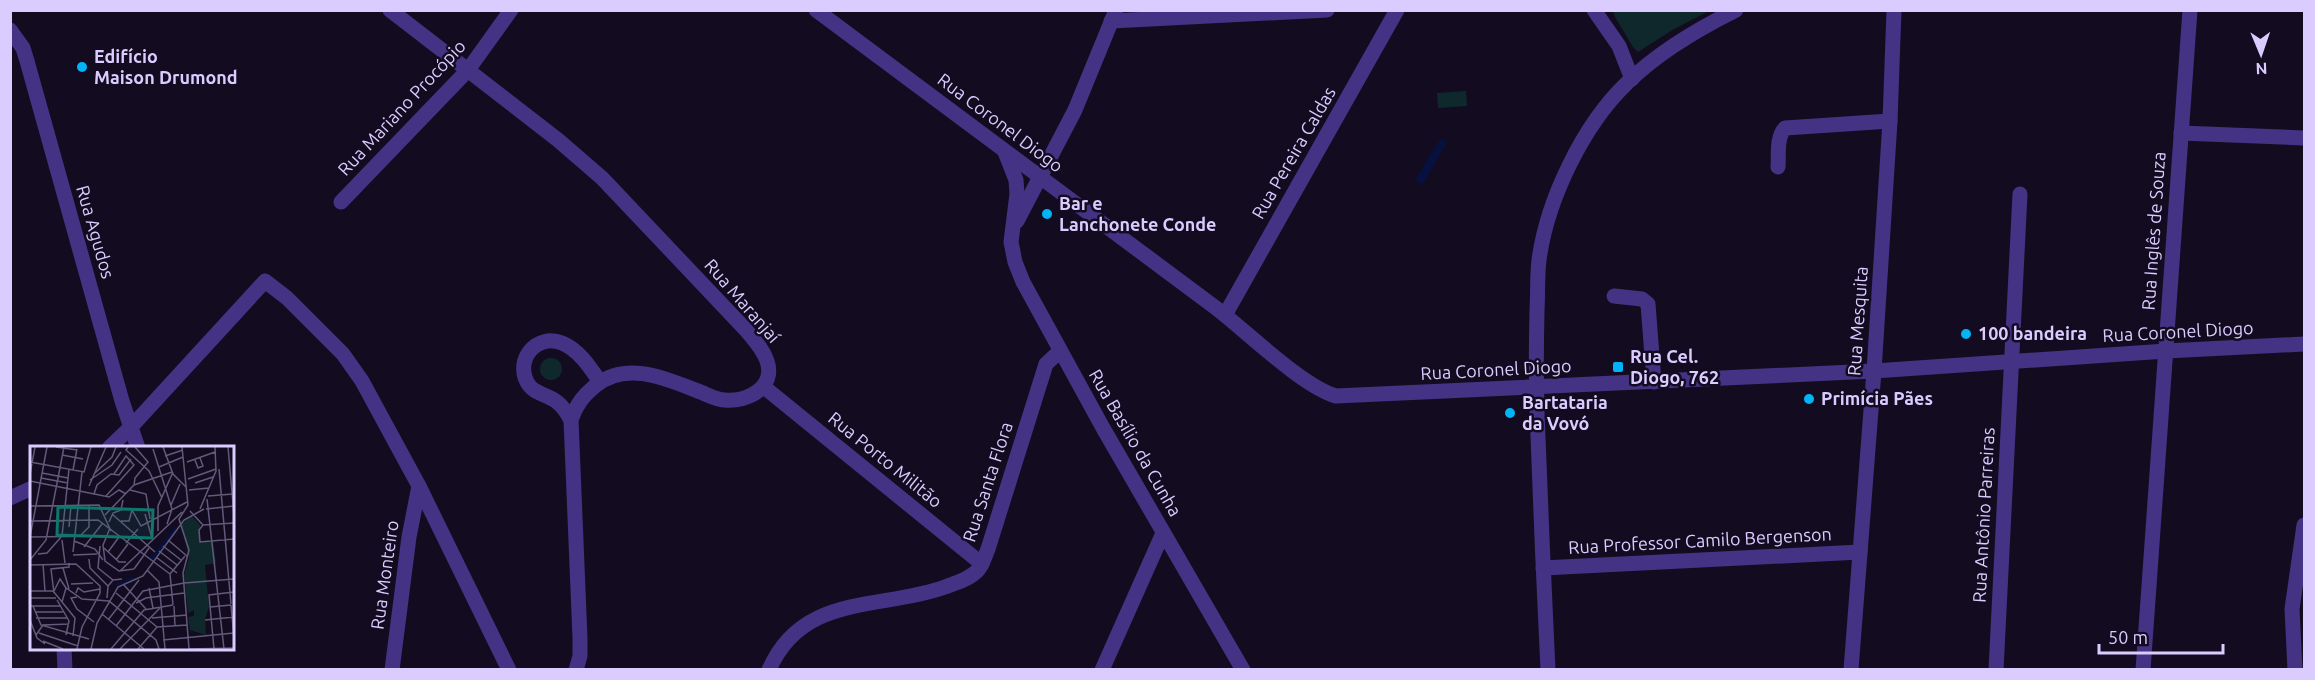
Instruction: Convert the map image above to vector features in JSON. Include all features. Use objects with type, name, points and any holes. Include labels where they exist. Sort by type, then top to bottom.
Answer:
[{"type":"street","name":"Rua Maranjaí","points":[[390,10],[602,178],[758,344],[766,359],[768,377],[764,387]]},
{"type":"street","name":"Rua Mariano Procópio","points":[[341,202],[468,70],[511,10]]},
{"type":"street","name":"Rua Coronel Diogo","points":[[816,10],[1225,315],[1299,374],[1336,396],[1874,371],[2304,344]]},
{"type":"street","points":[[1012,228],[1075,111],[1113,16],[1327,10]]},
{"type":"street","name":"Rua Pereira Caldas","points":[[1225,315],[1397,10]]},
{"type":"street","points":[[1594,10],[1619,46],[1632,79]]},
{"type":"street","points":[[1548,669],[1536,388],[1539,261],[1546,223],[1559,186],[1576,152],[1598,118],[1632,79],[1684,40],[1736,10]]},
{"type":"street","name":"Rua Mesquita","points":[[1851,669],[1874,371],[1890,121],[1894,10]]},
{"type":"street","name":"Rua Inglês de Souza","points":[[2143,669],[2190,10]]},
{"type":"street","name":"Rua Agudos","points":[[10,30],[23,48],[27,61],[130,427],[138,446]]},
{"type":"street","points":[[1778,167],[1779,142],[1785,128],[1890,121]]},
{"type":"street","points":[[2181,133],[2304,138]]},
{"type":"street","name":"Rua Basílio da Cunha","points":[[1004,149],[1016,180],[1017,194],[1011,242],[1019,272],[1060,351],[1243,669]]},
{"type":"street","name":"Rua Antônio Parreiras","points":[[1996,669],[2020,194]]},
{"type":"street","points":[[110,446],[265,281],[287,298],[343,354],[362,381],[419,486],[509,669]]},
{"type":"street","points":[[1614,296],[1642,299],[1648,304],[1654,382]]},
{"type":"street","points":[[571,420],[556,401],[527,384],[524,367],[530,349],[538,342],[561,342],[580,356],[600,382]]},
{"type":"street","name":"Rua Santa Flora","points":[[769,669],[786,643],[821,615],[879,601],[927,594],[961,582],[976,572],[988,549],[1046,364],[1060,351]]},
{"type":"street","points":[[576,669],[580,656],[580,638],[571,420],[580,400],[600,382],[617,374],[643,374],[660,377],[723,400],[747,397],[764,387]]},
{"type":"street","name":"Rua Porto Militão","points":[[764,387],[982,564]]},
{"type":"street","name":"Rua Monteiro","points":[[392,669],[409,537],[419,486]]},
{"type":"street","points":[[10,498],[30,489]]},
{"type":"street","points":[[2295,669],[2292,609],[2304,525]]},
{"type":"street","points":[[1102,669],[1163,533]]},
{"type":"street","name":"Rua Professor Camilo Bergenson","points":[[1543,568],[1860,552]]},
{"type":"street","points":[[64,650],[65,669]]},
{"type":"green space","points":[[1614,10],[1709,11],[1674,29],[1638,52],[1615,17]]},
{"type":"green space","points":[[1466,91],[1467,106],[1438,108],[1437,93]]},
{"type":"green space","points":[[551,358],[559,361],[562,369],[559,377],[551,380],[543,377],[540,369],[543,361]]},
{"type":"shaded area","points":[[1441,138],[1447,142],[1423,184],[1415,180]]},
{"type":"place","name":"Edifício Maison Drumond","points":[[82,67]]},
{"type":"place","name":"Bar e Lanchonete Conde","points":[[1047,214]]},
{"type":"place","name":"100 bandeira","points":[[1966,334]]},
{"type":"place","name":"Rua Cel. Diogo, 762","points":[[1618,367]]},
{"type":"place","name":"Primícia Pães","points":[[1809,399]]},
{"type":"place","name":"Bartataria da Vovó","points":[[1510,413]]}]
